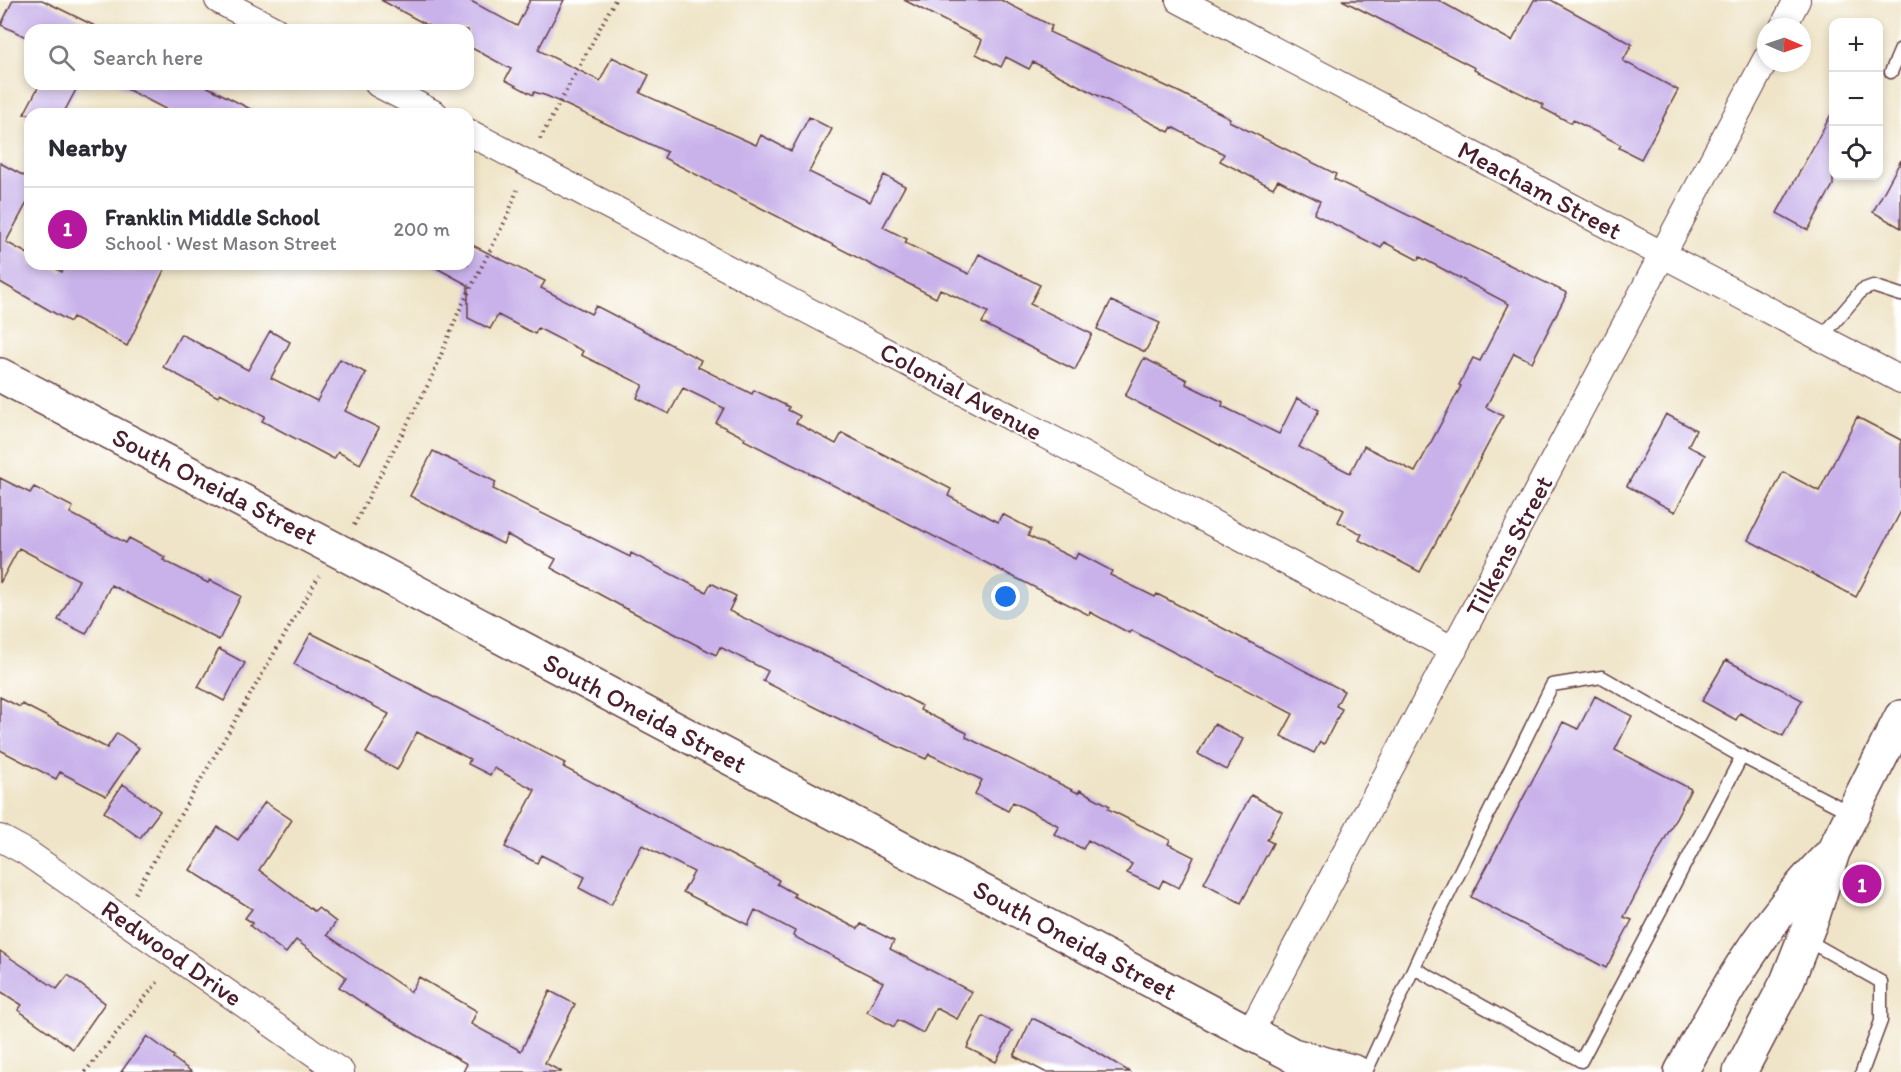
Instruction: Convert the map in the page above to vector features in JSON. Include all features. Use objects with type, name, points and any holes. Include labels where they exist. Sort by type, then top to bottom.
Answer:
[{"type":"street","points":[[218,0],[264,24]]},
{"type":"street","name":"Meacham Street","points":[[1179,0],[1901,380]]},
{"type":"street","points":[[1788,18],[1797,0]]},
{"type":"street","name":"Tilkens Street","points":[[1250,1033],[1759,72]]},
{"type":"street","points":[[389,90],[424,108]]},
{"type":"street","name":"Colonial Avenue","points":[[474,135],[1454,650]]},
{"type":"street","name":"South Oneida Street","points":[[0,375],[335,549],[1288,1053],[1315,1072]]},
{"type":"street","points":[[1740,1072],[1774,1010],[1804,939],[1833,852],[1901,717]]},
{"type":"street","name":"Redwood Drive","points":[[0,838],[26,852],[341,1072]]},
{"type":"street","points":[[1681,1072],[1730,982],[1754,945],[1792,895],[1833,852]]},
{"type":"street","name":"South Oneida Street","points":[[1288,1053],[1355,1072]]},
{"type":"lane","points":[[1891,72],[1901,49]]},
{"type":"lane","points":[[1821,338],[1862,290],[1873,286],[1901,295]]},
{"type":"lane","points":[[1366,1072],[1552,685],[1602,676],[1742,756],[1852,813]]},
{"type":"lane","points":[[1414,968],[1581,1061],[1742,756]]},
{"type":"lane","points":[[1804,939],[1881,982],[1881,1021],[1862,1072]]},
{"type":"path","points":[[120,918],[335,549],[359,519],[432,377],[459,311],[507,217],[527,163],[615,0]]},
{"type":"path","points":[[85,1072],[178,958]]},
{"type":"building","points":[[13,0],[42,0],[91,24],[24,24],[24,36],[1,25]]},
{"type":"building","points":[[381,0],[469,0],[517,26],[530,0],[564,0],[538,50],[600,81],[612,57],[649,75],[640,93],[756,145],[761,135],[791,151],[809,117],[832,129],[809,172],[870,202],[884,175],[905,186],[883,227],[907,239],[905,243],[969,274],[979,254],[1040,285],[1030,304],[1092,334],[1075,370],[982,323],[988,312],[940,289],[936,298],[664,158],[667,152],[547,96],[534,92],[533,95],[505,80],[511,69],[474,49],[474,24],[425,24]]},
{"type":"building","points":[[904,0],[1001,0],[1052,26],[1049,32],[1181,93],[1230,118],[1229,121],[1336,174],[1334,179],[1567,293],[1532,362],[1514,353],[1486,407],[1503,416],[1420,572],[1359,540],[1362,534],[1338,522],[1344,510],[1125,396],[1144,358],[1187,380],[1186,384],[1223,402],[1222,406],[1279,434],[1297,398],[1319,410],[1299,447],[1350,473],[1364,446],[1415,472],[1461,386],[1459,385],[1473,358],[1480,361],[1509,304],[1420,257],[1418,260],[1384,242],[1381,248],[1314,214],[1320,201],[1278,180],[1273,188],[1220,161],[1224,154],[1172,127],[1169,132],[1033,62],[1029,69],[1006,57],[1001,67],[976,54],[982,40]]},
{"type":"building","points":[[1342,0],[1438,0],[1512,41],[1534,0],[1551,0],[1632,44],[1623,61],[1678,90],[1641,159],[1619,148],[1621,145],[1573,120],[1571,123],[1542,108],[1544,105]]},
{"type":"building","points":[[37,90],[76,90],[66,108],[27,108]]},
{"type":"building","points":[[129,90],[214,90],[248,108],[163,108]]},
{"type":"building","points":[[1829,118],[1829,180],[1833,180],[1833,185],[1808,230],[1777,213]]},
{"type":"building","points":[[1901,160],[1901,228],[1873,212]]},
{"type":"building","points":[[0,163],[24,176],[24,208],[6,242],[24,252],[24,270],[58,270],[62,272],[63,270],[164,270],[127,346],[73,317],[70,322],[0,282]]},
{"type":"building","points":[[474,246],[545,281],[541,288],[591,314],[596,306],[701,360],[698,367],[752,394],[754,390],[789,407],[788,410],[800,416],[796,423],[836,444],[842,433],[951,489],[948,496],[998,522],[1002,514],[1031,529],[1028,536],[1075,559],[1078,553],[1112,571],[1110,575],[1155,597],[1157,594],[1344,691],[1336,706],[1342,709],[1324,744],[1320,742],[1314,753],[1281,736],[1293,714],[1131,630],[1129,633],[1090,612],[1089,615],[744,440],[745,438],[716,423],[724,408],[683,388],[669,414],[637,398],[643,385],[581,355],[583,351],[538,328],[535,334],[498,315],[490,329],[468,318],[468,285],[440,270],[474,270]]},
{"type":"building","points":[[1111,301],[1160,323],[1145,352],[1097,329]]},
{"type":"building","points":[[270,331],[290,342],[271,378],[317,401],[340,359],[366,373],[345,411],[379,428],[360,464],[338,452],[334,459],[262,421],[265,416],[220,393],[218,397],[163,367],[181,334],[248,370]]},
{"type":"building","points":[[1666,414],[1696,430],[1688,446],[1705,455],[1675,512],[1627,486]]},
{"type":"building","points":[[1857,417],[1901,440],[1901,511],[1856,597],[1748,540],[1783,472],[1819,491]]},
{"type":"building","points":[[433,451],[496,482],[493,489],[630,557],[631,553],[706,592],[711,583],[736,596],[729,611],[861,673],[922,706],[920,710],[967,733],[966,737],[1078,793],[1080,790],[1110,806],[1108,809],[1170,840],[1168,844],[1194,857],[1179,888],[1163,880],[1159,888],[1127,873],[1132,864],[1088,840],[1083,849],[1054,834],[1059,826],[1013,802],[1008,811],[975,794],[982,780],[929,754],[926,759],[867,733],[763,681],[768,671],[720,647],[716,655],[551,568],[556,559],[507,535],[503,544],[410,496]]},
{"type":"building","points":[[0,478],[30,493],[34,487],[73,507],[70,513],[126,543],[129,538],[165,557],[163,560],[208,583],[210,580],[241,596],[219,640],[111,585],[86,634],[58,620],[79,580],[19,548],[0,583]]},
{"type":"building","points":[[311,633],[565,763],[563,767],[779,880],[777,884],[795,894],[793,896],[858,929],[861,924],[894,941],[890,949],[972,992],[957,1019],[936,1008],[923,1033],[898,1020],[894,1027],[867,1012],[883,982],[793,936],[795,931],[755,910],[748,925],[683,892],[694,872],[642,845],[611,905],[579,888],[585,877],[541,855],[537,863],[505,847],[535,790],[494,768],[490,775],[468,764],[470,759],[417,732],[397,770],[366,753],[389,714],[294,664]]},
{"type":"building","points":[[219,649],[245,663],[224,701],[198,687]]},
{"type":"building","points":[[1726,660],[1802,700],[1783,736],[1740,713],[1736,720],[1702,701]]},
{"type":"building","points":[[1595,696],[1632,716],[1615,750],[1691,789],[1624,917],[1632,920],[1606,968],[1471,897],[1563,722],[1578,729]]},
{"type":"building","points":[[0,697],[20,707],[22,704],[107,748],[117,733],[139,748],[106,796],[60,772],[56,779],[0,750]]},
{"type":"building","points":[[1214,724],[1243,739],[1227,770],[1198,754]]},
{"type":"building","points":[[123,784],[160,811],[140,838],[104,812]]},
{"type":"building","points":[[1251,795],[1282,812],[1267,840],[1273,843],[1241,903],[1204,883]]},
{"type":"building","points":[[265,802],[292,820],[259,870],[314,911],[318,908],[336,922],[327,935],[411,992],[419,977],[477,1011],[471,1024],[521,1051],[550,991],[575,1004],[545,1063],[562,1072],[463,1072],[467,1064],[378,1013],[339,987],[346,977],[296,940],[286,953],[250,926],[253,923],[245,918],[252,909],[190,870],[218,827],[238,840]]},
{"type":"building","points":[[0,951],[57,989],[68,975],[105,1003],[73,1049],[18,1010],[22,1005],[0,991]]},
{"type":"building","points":[[983,1016],[1012,1031],[996,1062],[967,1048]]},
{"type":"building","points":[[1032,1018],[1072,1037],[1130,1072],[1045,1072],[1014,1056]]},
{"type":"building","points":[[147,1036],[174,1056],[173,1058],[192,1072],[121,1072]]},
{"type":"place","name":"Franklin Middle School","points":[[1862,884]]}]
